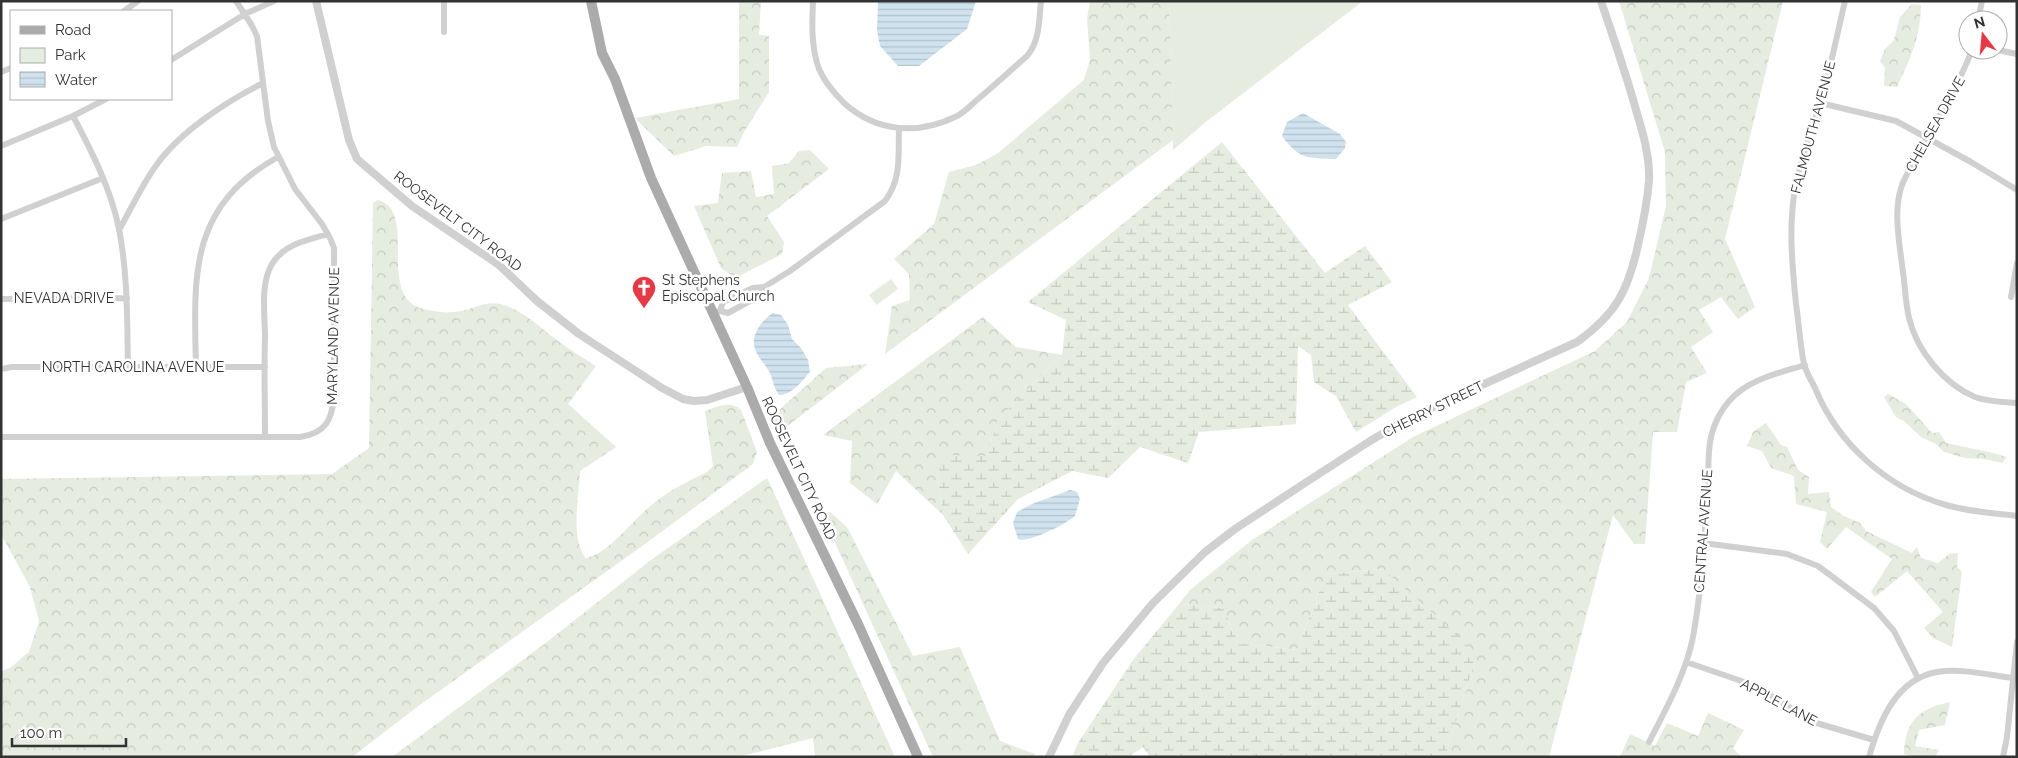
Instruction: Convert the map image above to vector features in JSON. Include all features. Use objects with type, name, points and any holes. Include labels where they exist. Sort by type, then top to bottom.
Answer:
[{"type":"main road","points":[[591,1],[602,53],[615,79],[651,178],[717,312],[747,387]]},
{"type":"main road","name":"ROOSEVELT CITY ROAD","points":[[747,387],[770,443],[858,624],[918,757]]},
{"type":"street","points":[[125,10],[138,1]]},
{"type":"street","name":"MARYLAND AVENUE","points":[[1,436],[265,437],[310,435],[321,430],[332,414],[334,396],[334,255],[332,242],[298,194],[278,157],[268,121],[257,36],[236,1]]},
{"type":"street","points":[[172,59],[245,14],[274,1]]},
{"type":"street","name":"ROOSEVELT CITY ROAD","points":[[316,1],[349,140],[357,159],[412,206],[499,265],[537,301],[579,334],[662,388],[683,399],[694,401],[716,398],[747,387]]},
{"type":"street","points":[[444,1],[444,32]]},
{"type":"street","points":[[813,1],[813,42],[819,69],[825,81],[839,98],[865,119],[900,128],[924,128],[960,114],[1021,62],[1033,50],[1038,30],[1041,1]]},
{"type":"street","name":"CHERRY STREET","points":[[1049,757],[1069,715],[1102,663],[1153,603],[1205,552],[1243,524],[1370,441],[1426,410],[1577,342],[1591,332],[1613,311],[1623,294],[1634,262],[1645,213],[1648,172],[1644,137],[1601,1]]},
{"type":"street","name":"FALMOUTH AVENUE","points":[[1845,1],[1820,103],[1810,130],[1796,184],[1791,239],[1795,289],[1805,365],[1819,399],[1843,437],[1875,468],[1909,489],[1945,505],[1973,511],[2017,516]]},
{"type":"street","name":"CHELSEA DRIVE","points":[[1968,60],[1963,73],[1916,156],[1902,187],[1898,210],[1898,235],[1909,318],[1914,334],[1929,361],[1952,383],[1975,397],[1990,401],[2017,403]]},
{"type":"street","points":[[119,230],[155,166],[169,149],[221,107],[263,83]]},
{"type":"street","points":[[1,146],[73,116],[104,100]]},
{"type":"street","points":[[1820,103],[1896,122],[1971,162],[2017,190]]},
{"type":"street","points":[[73,116],[103,178],[119,230],[127,298],[128,367]]},
{"type":"street","points":[[764,288],[753,288],[723,302],[717,312],[728,313],[747,304],[759,296],[764,288],[885,201],[894,187],[897,177],[900,128]]},
{"type":"street","points":[[196,367],[195,311],[197,276],[210,226],[222,204],[237,185],[278,157]]},
{"type":"street","points":[[1,219],[103,178]]},
{"type":"street","points":[[265,437],[266,282],[271,265],[281,253],[293,245],[328,234]]},
{"type":"street","points":[[2011,296],[2017,263]]},
{"type":"street","name":"NEVADA DRIVE","points":[[1,299],[127,298]]},
{"type":"street","name":"CENTRAL AVENUE","points":[[1649,742],[1686,662],[1698,610],[1708,455],[1711,437],[1718,419],[1730,400],[1750,384],[1805,365]]},
{"type":"street","name":"NORTH CAROLINA AVENUE","points":[[1,369],[12,367],[265,368]]},
{"type":"street","points":[[1703,543],[1787,554],[1818,566],[1874,608],[1894,631],[1918,678]]},
{"type":"street","points":[[2003,757],[2017,642]]},
{"type":"street","name":"APPLE LANE","points":[[1686,662],[1756,686],[1813,722],[1874,740]]},
{"type":"street","points":[[1869,757],[1874,740],[1889,706],[1901,692],[1918,678],[1936,672],[1957,671],[2013,678]]},
{"type":"street","points":[[2009,719],[2017,720]]},
{"type":"green space","points":[[739,1],[761,1],[759,35],[769,36],[769,92],[737,147],[706,146],[674,156],[635,118],[739,99]]},
{"type":"green space","points":[[1090,1],[1169,1],[1173,140],[885,354],[892,306],[910,300],[909,274],[894,259],[934,224],[949,172],[976,165],[997,154],[1084,80],[1090,60],[1087,19]]},
{"type":"green space","points":[[1169,1],[1363,1],[1207,121],[1173,150]]},
{"type":"green space","points":[[1619,1],[1783,1],[1725,239],[1755,307],[1738,319],[1721,297],[1699,310],[1713,332],[1691,347],[1707,373],[1686,382],[1677,432],[1653,432],[1645,544],[1634,544],[1613,515],[1549,757],[1445,757],[1474,664],[1383,569],[1326,574],[1297,650],[1237,643],[1224,608],[1179,604],[1190,590],[1252,540],[1413,437],[1595,351],[1627,322],[1649,278],[1666,206],[1665,152]]},
{"type":"green space","points":[[1912,4],[1921,5],[1919,28],[1914,48],[1897,87],[1884,86],[1885,68],[1880,61],[1885,49],[1894,40],[1900,17]]},
{"type":"green space","points":[[1222,142],[1325,273],[1365,246],[1392,282],[1348,305],[1417,397],[1396,407],[1356,432],[1336,396],[1314,382],[1311,355],[1298,346],[1296,424],[1199,432],[1188,463],[1140,447],[1108,478],[1072,471],[1018,499],[968,554],[943,515],[937,472],[948,455],[987,456],[998,419],[1062,355],[1066,320],[1028,302]]},
{"type":"green space","points":[[810,150],[829,169],[767,216],[784,242],[782,254],[735,278],[721,268],[694,206],[718,203],[722,173],[751,171],[756,197],[774,194],[772,166],[789,163],[799,151]]},
{"type":"green space","points":[[378,200],[389,206],[395,217],[399,278],[403,292],[411,303],[417,307],[437,312],[462,311],[490,303],[508,306],[596,366],[568,404],[616,447],[580,471],[577,529],[581,550],[586,558],[604,550],[613,543],[660,498],[707,472],[713,466],[705,411],[728,405],[733,405],[741,410],[757,452],[753,464],[417,707],[352,757],[1,757],[1,671],[10,668],[29,652],[39,621],[30,587],[1,534],[1,479],[332,474],[369,448],[373,203]]},
{"type":"green space","points":[[891,279],[898,289],[877,305],[869,295]]},
{"type":"green space","points":[[983,317],[1016,347],[1062,355],[998,419],[987,456],[937,472],[943,515],[896,471],[877,504],[850,483],[852,441],[823,435]]},
{"type":"green space","points":[[868,364],[781,431],[769,419],[826,368]]},
{"type":"green space","points":[[1888,394],[1906,404],[1932,433],[1939,432],[1946,443],[2007,457],[2002,463],[1984,459],[1965,458],[1944,452],[1936,444],[1921,437],[1904,421],[1896,417],[1884,397]]},
{"type":"green space","points":[[1766,423],[1781,445],[1787,447],[1798,470],[1809,477],[1808,494],[1829,492],[1831,507],[1844,516],[1860,523],[1866,531],[1912,553],[1917,547],[1921,558],[1938,563],[1949,554],[1958,553],[1957,567],[1962,572],[1952,647],[1933,638],[1924,628],[1943,612],[1907,571],[1875,597],[1871,592],[1892,559],[1846,527],[1827,549],[1820,542],[1827,512],[1796,504],[1794,476],[1771,468],[1762,451],[1747,446],[1753,432]]},
{"type":"green space","points":[[767,478],[895,757],[815,757],[813,738],[738,757],[392,757],[547,642],[651,560]]},
{"type":"green space","points":[[830,512],[847,527],[913,656],[960,647],[1000,741],[1035,754],[1034,757],[933,757],[822,514]]},
{"type":"green space","points":[[1383,569],[1462,639],[1474,664],[1445,757],[1150,757],[1143,747],[1128,757],[1072,757],[1078,743],[1133,660],[1179,604],[1224,608],[1237,643],[1297,650],[1326,574]]},
{"type":"green space","points":[[1950,702],[1945,725],[1919,730],[1915,746],[1939,750],[1935,757],[1912,757],[1904,754],[1907,733],[1915,718],[1929,708]]},
{"type":"green space","points":[[1708,713],[1744,730],[1733,748],[1741,757],[1620,757],[1630,734],[1655,746],[1667,723],[1698,736]]},
{"type":"water","points":[[878,1],[976,1],[967,29],[919,66],[898,66],[880,46],[877,30]]},
{"type":"water","points":[[1303,113],[1340,134],[1346,142],[1345,148],[1336,159],[1311,158],[1299,154],[1282,136],[1287,122]]},
{"type":"water","points":[[773,313],[781,315],[788,325],[792,339],[801,348],[808,360],[810,372],[788,393],[779,395],[770,373],[758,355],[754,344],[758,328]]},
{"type":"water","points":[[1070,490],[1077,492],[1080,499],[1075,516],[1038,536],[1023,540],[1018,539],[1013,523],[1017,512],[1032,504]]},
{"type":"place","name":"St Stephens Episcopal Church","points":[[644,309]]}]
